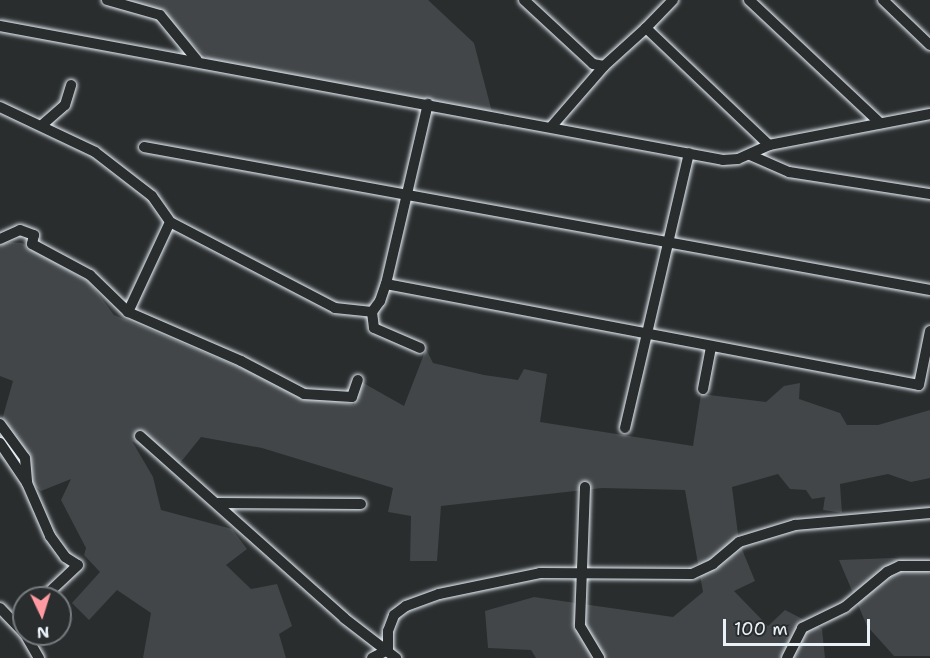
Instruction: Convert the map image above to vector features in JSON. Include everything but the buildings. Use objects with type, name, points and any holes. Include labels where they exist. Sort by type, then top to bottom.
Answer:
[{"type":"street","points":[[107,0],[160,15],[197,60]]},
{"type":"street","points":[[524,0],[584,60],[604,66]]},
{"type":"street","points":[[551,127],[604,66],[674,0]]},
{"type":"street","points":[[749,0],[880,123]]},
{"type":"street","points":[[883,0],[930,45]]},
{"type":"street","points":[[0,26],[197,60],[723,160],[750,155],[769,145],[930,114]]},
{"type":"street","points":[[646,28],[769,145]]},
{"type":"street","points":[[42,125],[65,105],[71,85]]},
{"type":"street","points":[[420,348],[374,328],[372,312],[380,302],[386,284],[405,194],[428,104]]},
{"type":"street","points":[[0,107],[95,152],[152,196],[170,222],[335,308],[372,312]]},
{"type":"street","points":[[144,147],[930,290]]},
{"type":"street","points":[[625,428],[645,333],[689,153]]},
{"type":"street","points":[[750,155],[789,172],[930,194]]},
{"type":"street","points":[[128,312],[170,222]]},
{"type":"street","points":[[0,239],[20,230],[34,235],[32,244],[90,275],[128,312],[241,362],[304,394],[352,397],[358,380]]},
{"type":"street","points":[[386,284],[919,385],[930,335]]},
{"type":"street","points":[[703,389],[711,347]]},
{"type":"street","points":[[0,424],[25,458],[27,483]]},
{"type":"street","points":[[140,436],[345,618],[392,654]]},
{"type":"street","points":[[0,443],[27,483],[41,522],[65,557],[78,566],[56,586]]},
{"type":"street","points":[[585,487],[580,573],[582,634],[599,658]]},
{"type":"street","points":[[218,503],[361,504]]},
{"type":"street","points":[[392,654],[388,631],[394,615],[415,602],[530,575],[692,574],[713,564],[739,542],[795,525],[930,513]]},
{"type":"street","points":[[787,658],[801,628],[845,607],[887,572],[900,566],[930,566]]},
{"type":"street","points":[[372,658],[392,654]]},
{"type":"shaded area","points":[[118,0],[428,0],[474,43],[493,116],[211,61],[160,15]]},
{"type":"shaded area","points":[[9,242],[22,243],[90,283],[114,315],[304,394],[354,405],[358,380],[404,406],[426,349],[433,363],[484,375],[518,380],[524,369],[547,374],[540,422],[693,446],[701,394],[766,402],[784,386],[800,383],[799,399],[840,413],[847,425],[878,425],[930,410],[930,478],[911,482],[888,474],[840,484],[842,513],[823,510],[825,497],[812,499],[806,490],[790,489],[778,474],[732,487],[739,542],[755,581],[734,591],[768,626],[785,610],[822,629],[825,658],[536,658],[531,650],[488,648],[485,611],[534,597],[673,617],[703,592],[685,490],[602,488],[441,506],[437,561],[410,561],[411,516],[388,512],[393,488],[262,448],[201,437],[176,468],[132,441],[153,477],[161,510],[232,529],[247,549],[226,565],[251,589],[277,584],[292,626],[279,634],[286,658],[143,658],[151,613],[117,590],[89,620],[72,603],[100,572],[84,555],[86,548],[61,500],[71,479],[41,491],[0,458],[0,427],[13,381],[0,376],[0,245]]},
{"type":"shaded area","points":[[893,558],[930,566],[930,656],[894,656],[867,626],[839,560]]}]
